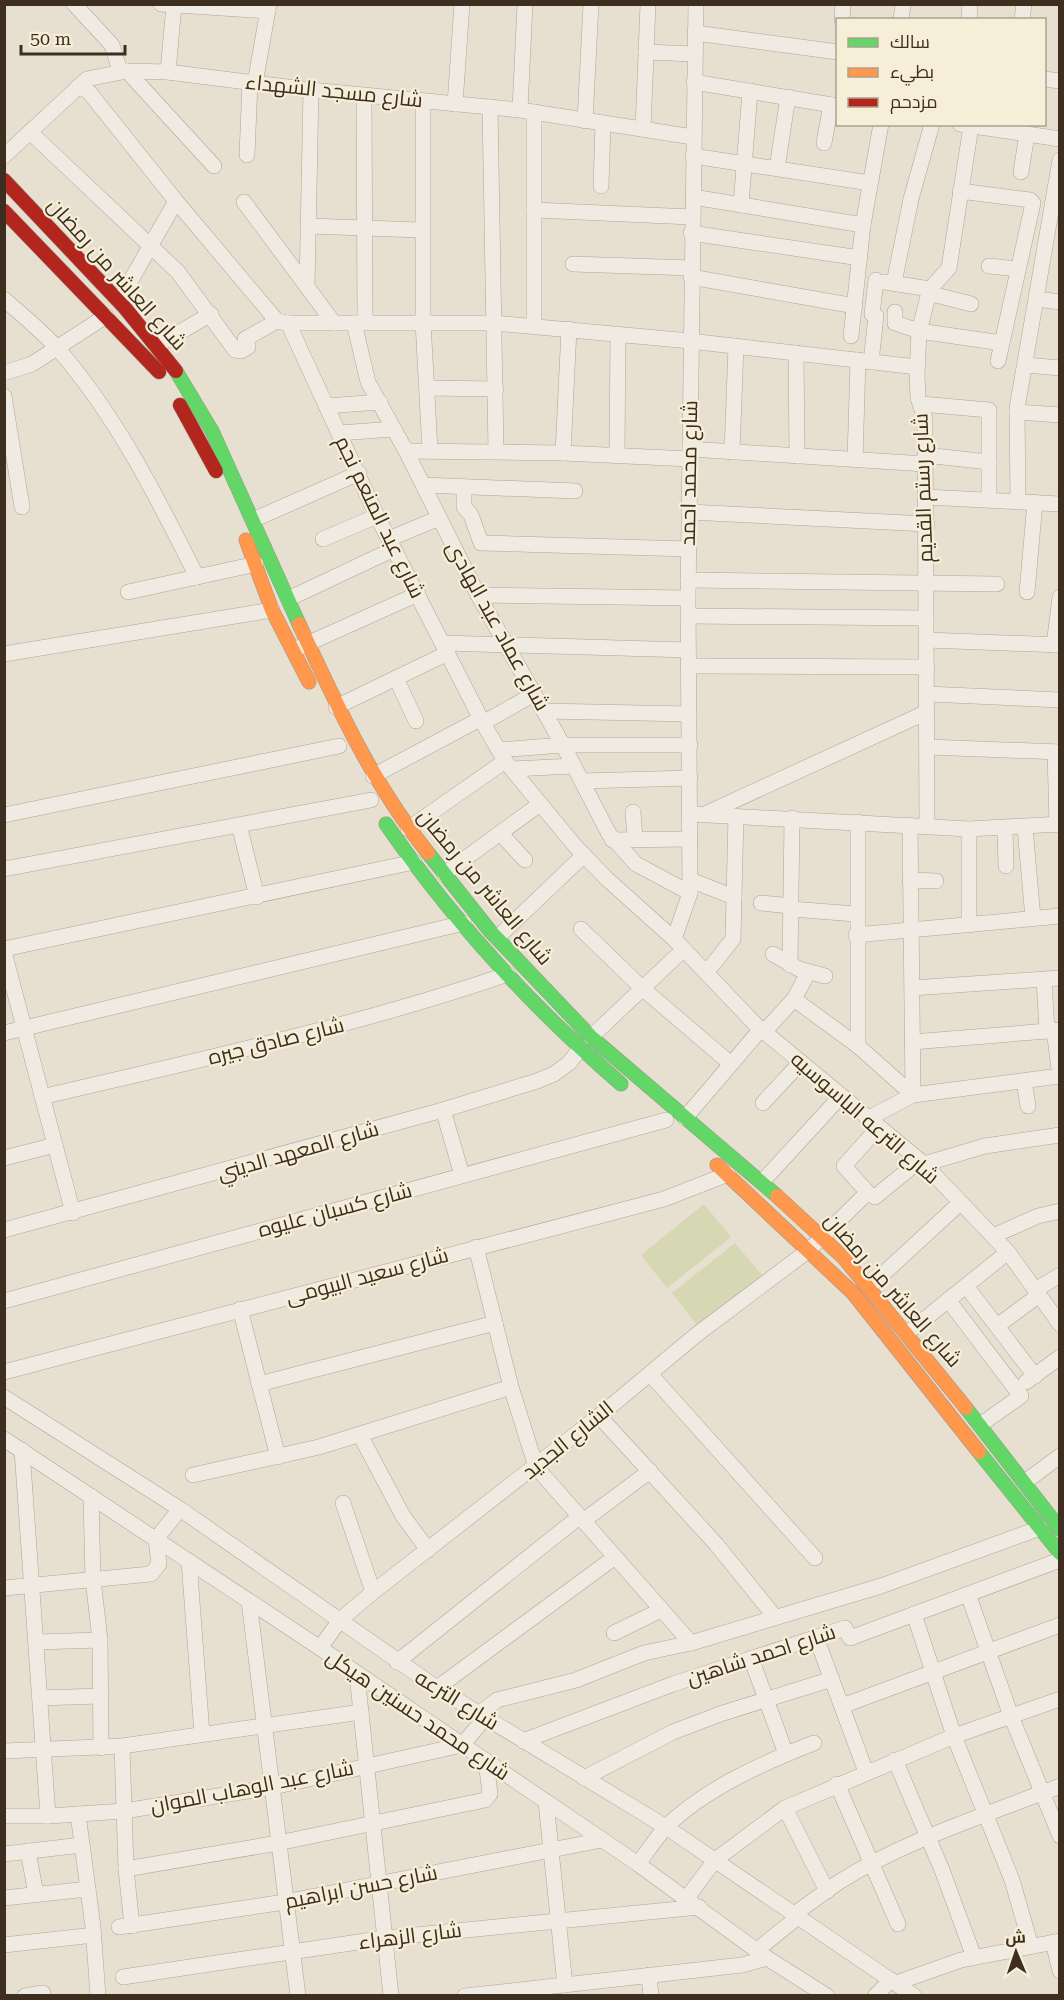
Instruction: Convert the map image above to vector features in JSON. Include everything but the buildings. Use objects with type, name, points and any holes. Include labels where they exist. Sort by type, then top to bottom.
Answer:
[{"type":"main road","name":"شارع العاشر من رمضان","points":[[4,180],[119,301],[185,386],[212,431],[336,707],[373,776],[408,829],[497,938],[675,1122]]},
{"type":"main road","name":"شارع العاشر من رمضان","points":[[4,211],[147,358],[172,391],[220,479],[256,564],[272,610],[315,696]]},
{"type":"main road","name":"شارع العاشر من رمضان","points":[[368,796],[414,862],[508,974],[580,1049],[634,1095]]},
{"type":"main road","name":"شارع العاشر من رمضان","points":[[650,1107],[762,1182],[822,1237],[869,1287],[999,1448],[1059,1529]]},
{"type":"main road","name":"شارع العاشر من رمضان","points":[[706,1155],[809,1250],[866,1308],[1059,1553]]},
{"type":"main road","points":[[984,1457],[999,1448]]},
{"type":"street","points":[[74,4],[108,39],[124,71],[214,166]]},
{"type":"street","points":[[455,104],[462,4]]},
{"type":"street","points":[[525,4],[527,111],[534,210],[534,326]]},
{"type":"street","points":[[585,121],[591,4]]},
{"type":"street","points":[[643,129],[648,4]]},
{"type":"street","name":"شارع محمد احمد","points":[[591,1037],[642,988],[678,945],[690,886],[690,839],[698,814],[690,778],[688,616],[691,233],[696,4]]},
{"type":"street","points":[[168,72],[168,5],[268,8],[252,82],[247,155]]},
{"type":"street","points":[[695,33],[836,52]]},
{"type":"street","points":[[646,52],[694,54]]},
{"type":"street","name":"شارع مسجد الشهداء","points":[[4,156],[79,86],[95,75],[124,71],[168,72],[364,96],[527,111],[693,137]]},
{"type":"street","points":[[694,82],[834,105],[824,143]]},
{"type":"street","name":"شارع عبد المنعم نجم","points":[[79,86],[88,92],[176,201],[282,322],[326,406],[377,516],[482,721],[505,760],[584,855],[678,945]]},
{"type":"street","points":[[307,286],[311,90]]},
{"type":"street","points":[[741,205],[750,91]]},
{"type":"street","name":"شارع عماد عبد الهادى","points":[[364,96],[365,227],[360,323],[368,382],[406,451],[478,595],[563,745],[612,840],[626,856],[642,868],[690,886],[734,897]]},
{"type":"street","points":[[777,168],[788,97]]},
{"type":"street","points":[[423,101],[423,322],[430,450]]},
{"type":"street","points":[[490,107],[496,451]]},
{"type":"street","points":[[602,186],[603,124]]},
{"type":"street","points":[[851,336],[863,225],[881,126]]},
{"type":"street","points":[[894,283],[911,199],[931,126]]},
{"type":"street","name":"شارع رستم القديم","points":[[927,826],[925,418],[917,367],[919,331],[929,291],[949,268],[960,191],[965,126]]},
{"type":"street","points":[[972,126],[1059,139]]},
{"type":"street","points":[[30,132],[178,272],[238,351],[248,347],[245,339],[282,322],[494,323],[690,341],[917,367]]},
{"type":"street","points":[[1022,172],[1027,134]]},
{"type":"street","points":[[693,156],[870,183]]},
{"type":"street","points":[[1018,501],[1017,412],[1059,160]]},
{"type":"street","points":[[960,191],[1030,200],[1033,203],[998,361]]},
{"type":"street","points":[[693,197],[863,225]]},
{"type":"street","points":[[119,301],[176,201]]},
{"type":"street","points":[[244,202],[333,323]]},
{"type":"street","points":[[534,210],[692,217]]},
{"type":"street","points":[[308,226],[422,230]]},
{"type":"street","points":[[691,233],[860,258]]},
{"type":"street","points":[[573,264],[691,272],[855,306]]},
{"type":"street","points":[[989,266],[1018,269]]},
{"type":"street","points":[[857,278],[894,283],[971,304]]},
{"type":"street","points":[[855,459],[864,361],[876,316],[872,315],[876,280]]},
{"type":"street","points":[[4,299],[57,348],[112,419],[156,494],[197,577]]},
{"type":"street","points":[[1037,299],[1059,302]]},
{"type":"street","points":[[895,312],[895,323],[919,331],[1002,343]]},
{"type":"street","points":[[156,346],[211,314]]},
{"type":"street","points":[[4,373],[32,364],[106,316]]},
{"type":"street","points":[[563,453],[569,329]]},
{"type":"street","points":[[617,455],[618,334]]},
{"type":"street","points":[[732,452],[736,346]]},
{"type":"street","points":[[796,353],[797,456]]},
{"type":"street","points":[[1026,365],[1059,368]]},
{"type":"street","points":[[427,388],[496,389]]},
{"type":"street","points":[[4,396],[22,507]]},
{"type":"street","points":[[326,406],[380,402]]},
{"type":"street","points":[[921,404],[987,409],[990,413],[989,499]]},
{"type":"street","points":[[1017,412],[1059,415]]},
{"type":"street","points":[[339,433],[394,429]]},
{"type":"street","points":[[406,451],[617,455],[732,452],[855,459],[989,462]]},
{"type":"street","points":[[253,520],[358,472]]},
{"type":"street","points":[[423,485],[575,491]]},
{"type":"street","points":[[464,487],[464,507],[471,515],[481,543],[688,549]]},
{"type":"street","points":[[926,497],[1059,504]]},
{"type":"street","points":[[1027,592],[1035,502]]},
{"type":"street","points":[[689,512],[927,524]]},
{"type":"street","points":[[323,539],[377,516]]},
{"type":"street","points":[[288,599],[439,518]]},
{"type":"street","points":[[128,592],[256,564]]},
{"type":"street","points":[[688,580],[997,584]]},
{"type":"street","points":[[293,650],[417,594]]},
{"type":"street","points":[[478,595],[688,598]]},
{"type":"street","points":[[927,640],[1057,645],[1059,597]]},
{"type":"street","points":[[4,654],[272,610]]},
{"type":"street","points":[[688,616],[926,618]]},
{"type":"street","points":[[336,707],[396,678],[445,648],[506,645],[689,658],[927,667]]},
{"type":"street","points":[[396,678],[416,721]]},
{"type":"street","points":[[373,776],[534,694]]},
{"type":"street","points":[[927,694],[1059,700]]},
{"type":"street","points":[[544,711],[689,714]]},
{"type":"street","points":[[698,814],[927,712]]},
{"type":"street","points":[[408,829],[505,760],[563,745],[690,745]]},
{"type":"street","points":[[4,815],[339,746]]},
{"type":"street","points":[[698,814],[969,829],[1025,828],[1058,824],[1057,752],[927,747]]},
{"type":"street","points":[[505,760],[574,766]]},
{"type":"street","points":[[582,781],[690,778]]},
{"type":"street","points":[[4,869],[239,825],[368,796]]},
{"type":"street","points":[[444,874],[540,804]]},
{"type":"street","points":[[633,812],[635,839]]},
{"type":"street","points":[[706,973],[732,942],[736,816]]},
{"type":"street","points":[[790,965],[792,818]]},
{"type":"street","points":[[858,822],[856,914],[858,1046]]},
{"type":"street","points":[[239,825],[257,897]]},
{"type":"street","points":[[910,825],[913,1095]]},
{"type":"street","points":[[1025,828],[1033,918]]},
{"type":"street","points":[[969,829],[969,925]]},
{"type":"street","points":[[1005,829],[1006,866]]},
{"type":"street","points":[[500,833],[525,860]]},
{"type":"street","points":[[612,840],[690,839]]},
{"type":"street","points":[[497,938],[584,855]]},
{"type":"street","points":[[73,1213],[25,1028],[8,974],[4,950],[414,862]]},
{"type":"street","points":[[910,880],[936,881]]},
{"type":"street","points":[[760,903],[856,914]]},
{"type":"street","points":[[856,935],[1059,916]]},
{"type":"street","points":[[4,1032],[464,923]]},
{"type":"street","points":[[581,929],[642,988],[732,1064]]},
{"type":"street","name":"شارع الترعه الباسوسيه","points":[[678,945],[763,1031],[921,1163],[1008,1252],[1059,1324]]},
{"type":"street","points":[[773,954],[808,973],[825,976]]},
{"type":"street","points":[[675,1122],[794,999],[808,973]]},
{"type":"street","name":"شارع صادق جيره","points":[[42,1097],[319,1031],[397,1010],[508,974]]},
{"type":"street","points":[[912,988],[1052,979],[1053,1030],[1059,1076],[913,1095],[873,1124],[844,1166],[868,1193],[875,1197],[921,1163],[984,1146],[1059,1136]]},
{"type":"street","points":[[794,999],[858,1046],[913,1095]]},
{"type":"street","points":[[912,1042],[1053,1030]]},
{"type":"street","name":"شارع المعهد الديني","points":[[4,1230],[443,1110],[554,1074],[580,1049]]},
{"type":"street","points":[[763,1103],[800,1063]]},
{"type":"street","points":[[1024,1081],[1028,1106]]},
{"type":"street","points":[[762,1182],[841,1096]]},
{"type":"street","points":[[443,1110],[462,1175]]},
{"type":"street","name":"شارع كسبان عليوه","points":[[4,1300],[462,1175],[675,1122]]},
{"type":"street","points":[[4,1158],[55,1145]]},
{"type":"street","name":"شارع سعيد البيومى","points":[[4,1372],[664,1199],[728,1174]]},
{"type":"street","name":"الشارع الجديد","points":[[320,1648],[340,1620],[373,1592],[536,1467],[650,1374],[809,1250],[868,1193]]},
{"type":"street","points":[[869,1287],[960,1203]]},
{"type":"street","points":[[993,1236],[1032,1219],[1059,1211]]},
{"type":"street","points":[[476,1247],[511,1387],[536,1467],[691,1643]]},
{"type":"street","points":[[906,1334],[1008,1252]]},
{"type":"street","points":[[997,1326],[1059,1275]]},
{"type":"street","points":[[966,1286],[1035,1376]]},
{"type":"street","points":[[948,1300],[1017,1389],[1020,1398],[980,1425]]},
{"type":"street","points":[[240,1309],[278,1457]]},
{"type":"street","points":[[259,1384],[495,1323]]},
{"type":"street","points":[[1017,1389],[1059,1357]]},
{"type":"street","points":[[650,1374],[815,1558]]},
{"type":"street","points":[[193,1476],[278,1457],[360,1435],[511,1387]]},
{"type":"street","name":"شارع الترعه","points":[[4,1397],[180,1509],[397,1662],[666,1827],[914,1995]]},
{"type":"street","points":[[599,1416],[716,1544],[775,1617]]},
{"type":"street","points":[[360,1435],[403,1516],[428,1550]]},
{"type":"street","name":"شارع محمد حسنين هيكل","points":[[4,1439],[320,1648],[638,1864],[762,1954],[827,1995]]},
{"type":"street","points":[[22,1450],[48,1816]]},
{"type":"street","points":[[1025,1482],[1059,1456]]},
{"type":"street","points":[[397,1662],[581,1519],[650,1471]]},
{"type":"street","points":[[91,1496],[93,1579],[100,1640],[101,1748]]},
{"type":"street","points":[[343,1503],[373,1592]]},
{"type":"street","points":[[4,1588],[154,1573],[159,1564],[156,1539],[180,1509]]},
{"type":"street","points":[[462,1745],[482,1716],[497,1700],[576,1680],[654,1650],[691,1643],[939,1567],[1040,1528]]},
{"type":"street","points":[[437,1688],[615,1557]]},
{"type":"street","name":"شارع احمد شاهين","points":[[523,1741],[751,1658],[816,1637],[845,1628],[850,1638],[1059,1560]]},
{"type":"street","points":[[189,1561],[202,1734]]},
{"type":"street","points":[[968,1594],[1011,1716],[1059,1836]]},
{"type":"street","points":[[249,1601],[298,1995]]},
{"type":"street","points":[[614,1633],[661,1610]]},
{"type":"street","points":[[914,1614],[954,1736],[1019,1902],[1031,1946]]},
{"type":"street","points":[[842,1706],[1059,1625]]},
{"type":"street","points":[[816,1637],[866,1772]]},
{"type":"street","points":[[37,1642],[100,1640]]},
{"type":"street","points":[[751,1658],[786,1754]]},
{"type":"street","points":[[357,1675],[391,1995]]},
{"type":"street","points":[[584,1778],[673,1732],[832,1679]]},
{"type":"street","points":[[40,1698],[99,1696]]},
{"type":"street","points":[[693,1903],[715,1860],[785,1808],[954,1736],[1059,1699]]},
{"type":"street","points":[[4,1751],[122,1746],[361,1713]]},
{"type":"street","points":[[638,1864],[666,1827],[695,1804],[749,1771],[814,1743]]},
{"type":"street","name":"شارع عبد الوهاب الموان","points":[[4,1816],[48,1816],[124,1811],[273,1787],[462,1745]]},
{"type":"street","points":[[122,1746],[126,1869],[278,1843],[485,1800],[490,1794],[486,1761]]},
{"type":"street","points":[[895,1760],[929,1838],[974,1957]]},
{"type":"street","points":[[837,1784],[898,1924]]},
{"type":"street","points":[[465,1995],[742,1965],[762,1954],[796,1916],[827,1891],[872,1864],[929,1838],[1059,1786]]},
{"type":"street","points":[[546,1802],[565,1984]]},
{"type":"street","points":[[785,1808],[827,1891]]},
{"type":"street","points":[[78,1814],[94,1935],[99,1995]]},
{"type":"street","name":"شارع حسن ابراهيم","points":[[126,1869],[125,1927],[285,1902],[602,1840]]},
{"type":"street","points":[[4,1854],[82,1845]]},
{"type":"street","points":[[28,1851],[36,1894]]},
{"type":"street","points":[[4,1898],[88,1889]]},
{"type":"street","name":"شارع الزهراء","points":[[123,1977],[385,1938],[558,1921],[693,1903]]},
{"type":"street","points":[[4,1945],[94,1935]]},
{"type":"street","points":[[875,1995],[893,1981],[974,1957],[1056,1942],[1059,1971]]},
{"type":"street","points":[[649,1976],[651,1995]]},
{"type":"street","points":[[25,1995],[42,1993]]},
{"type":"green space","points":[[704,1204],[731,1237],[667,1288],[641,1255]]},
{"type":"green space","points":[[735,1243],[762,1275],[698,1326],[672,1293]]},
{"type":"traffic: fast","points":[[176,371],[212,431],[299,624]]},
{"type":"traffic: fast","points":[[386,824],[438,895],[495,962],[556,1025],[621,1084]]},
{"type":"traffic: fast","points":[[428,853],[490,931],[591,1037],[777,1196]]},
{"type":"traffic: fast","points":[[966,1408],[1060,1529]]},
{"type":"traffic: fast","points":[[979,1452],[1060,1553]]},
{"type":"traffic: slow","points":[[246,540],[272,610],[309,682]]},
{"type":"traffic: slow","points":[[299,624],[341,713],[372,771],[428,853]]},
{"type":"traffic: slow","points":[[717,1165],[853,1293],[979,1452]]},
{"type":"traffic: slow","points":[[777,1196],[844,1258],[966,1408]]},
{"type":"traffic: jam","points":[[4,180],[125,308],[176,371]]},
{"type":"traffic: jam","points":[[4,211],[159,372]]},
{"type":"traffic: jam","points":[[180,405],[216,471]]}]
